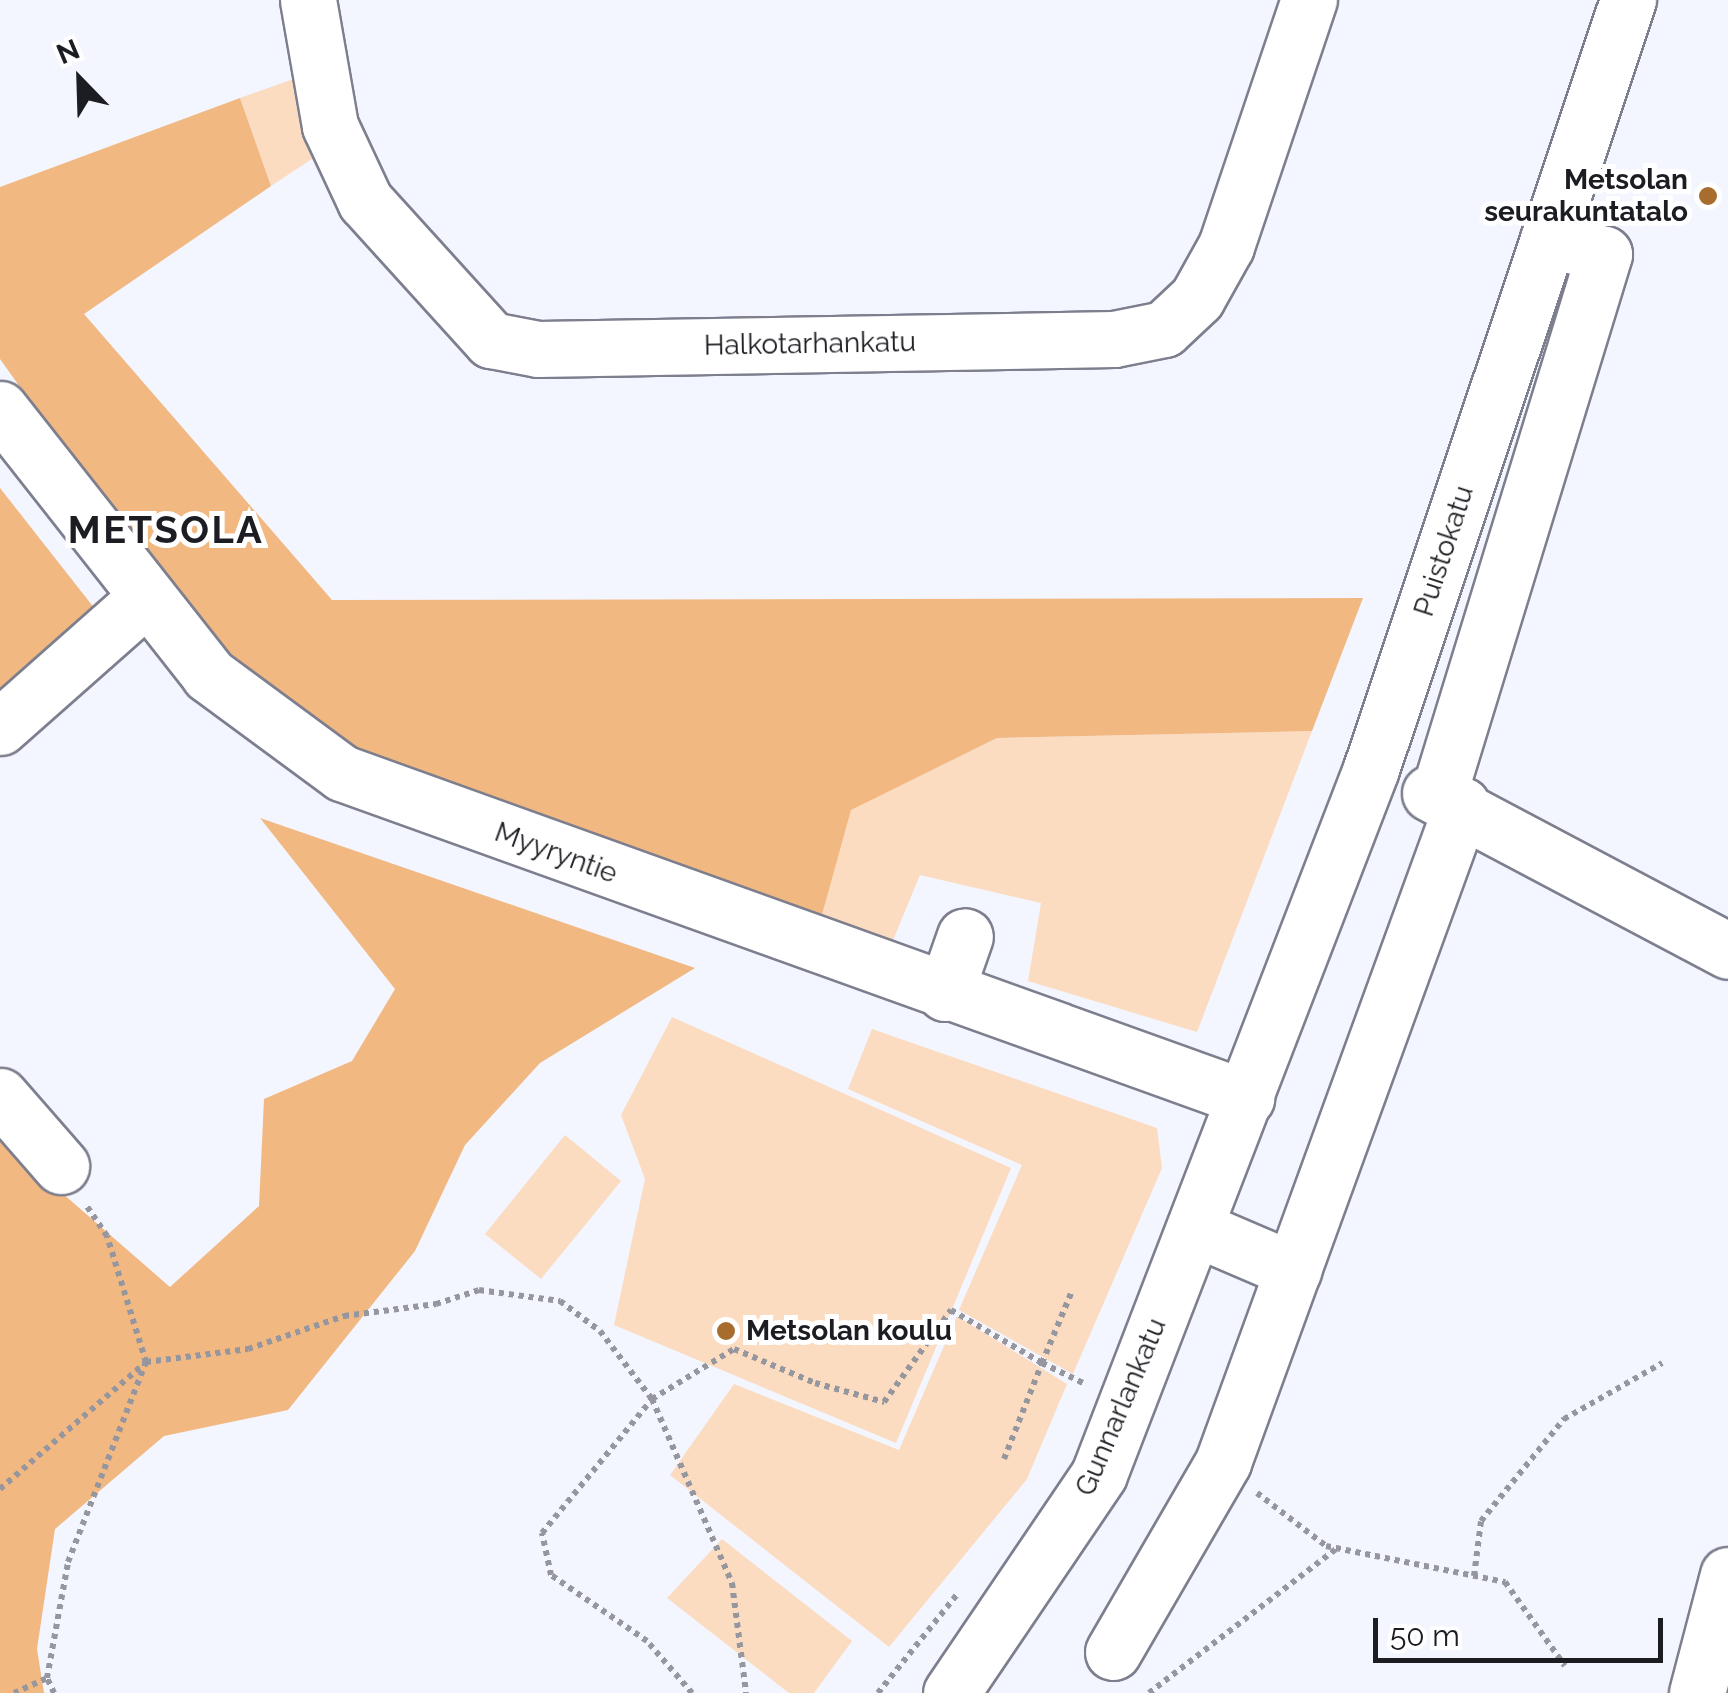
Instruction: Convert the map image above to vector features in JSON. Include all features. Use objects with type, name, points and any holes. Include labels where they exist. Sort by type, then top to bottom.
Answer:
[{"type":"street","name":"Halkotarhankatu","points":[[308,0],[330,126],[365,201],[491,340],[538,349],[1114,338],[1164,329],[1196,298],[1226,246],[1309,0]]},
{"type":"street","name":"Puistokatu","points":[[1246,1098],[1372,770],[1628,0]]},
{"type":"street","points":[[1113,1652],[1223,1462],[1293,1270],[1450,800],[1604,254],[1548,239]]},
{"type":"street","name":"Myyryntie","points":[[0,409],[209,674],[342,773],[945,993],[1246,1098]]},
{"type":"street","points":[[0,727],[146,597]]},
{"type":"street","points":[[1372,770],[1450,800],[1728,951]]},
{"type":"street","points":[[945,993],[965,936]]},
{"type":"street","name":"Gunnarlankatu","points":[[951,1693],[1098,1474],[1246,1098]]},
{"type":"street","points":[[5,1111],[62,1166]]},
{"type":"street","points":[[1195,1228],[1293,1270]]},
{"type":"street","points":[[1696,1693],[1728,1575]]},
{"type":"path","points":[[54,1693],[48,1678],[68,1562],[146,1362],[107,1236],[62,1166]]},
{"type":"path","points":[[0,1489],[146,1362],[248,1349],[344,1316],[436,1304],[479,1290],[560,1300],[600,1330],[652,1399],[732,1583],[746,1693]]},
{"type":"path","points":[[1004,1458],[1072,1291]]},
{"type":"path","points":[[692,1693],[646,1641],[550,1575],[542,1533],[652,1399],[734,1349],[815,1383],[884,1402],[951,1310],[1085,1384]]},
{"type":"path","points":[[1474,1576],[1481,1521],[1564,1420],[1662,1364]]},
{"type":"path","points":[[1078,1401],[1092,1366]]},
{"type":"path","points":[[1223,1462],[1290,1525],[1337,1548],[1505,1582],[1565,1666]]},
{"type":"path","points":[[1149,1693],[1337,1548]]},
{"type":"path","points":[[878,1693],[972,1575]]},
{"type":"path","points":[[14,1693],[48,1678]]},
{"type":"shaded area","points":[[302,76],[315,157],[271,186],[240,98]]},
{"type":"shaded area","points":[[240,98],[271,186],[84,314],[332,600],[1363,598],[1312,731],[997,738],[851,810],[820,922],[348,748],[182,614],[0,359],[0,187]]},
{"type":"shaded area","points":[[0,488],[95,609],[0,697]]},
{"type":"shaded area","points":[[1312,731],[1197,1032],[1028,981],[1041,903],[920,875],[891,945],[820,922],[850,810],[997,738]]},
{"type":"shaded area","points":[[260,818],[695,968],[540,1063],[465,1145],[415,1251],[288,1410],[164,1436],[55,1529],[37,1649],[44,1693],[0,1693],[0,1139],[170,1287],[259,1206],[264,1099],[352,1061],[395,989]]},
{"type":"shaded area","points":[[672,1017],[1011,1168],[896,1443],[614,1325],[645,1179],[621,1115]]},
{"type":"shaded area","points":[[872,1029],[1157,1128],[1162,1168],[1073,1374],[959,1310],[1022,1165],[848,1089]]},
{"type":"shaded area","points":[[565,1135],[621,1181],[541,1279],[485,1234]]},
{"type":"shaded area","points":[[957,1316],[1067,1384],[1027,1479],[889,1647],[670,1475],[734,1384],[899,1450]]},
{"type":"shaded area","points":[[722,1539],[852,1641],[814,1693],[789,1693],[667,1598]]},
{"type":"place","name":"Metsolan seurakuntatalo","points":[[1708,196]]},
{"type":"place","name":"Metsolan koulu","points":[[726,1331]]},
{"type":"district","name":"METSOLA","points":[[166,530]]}]
